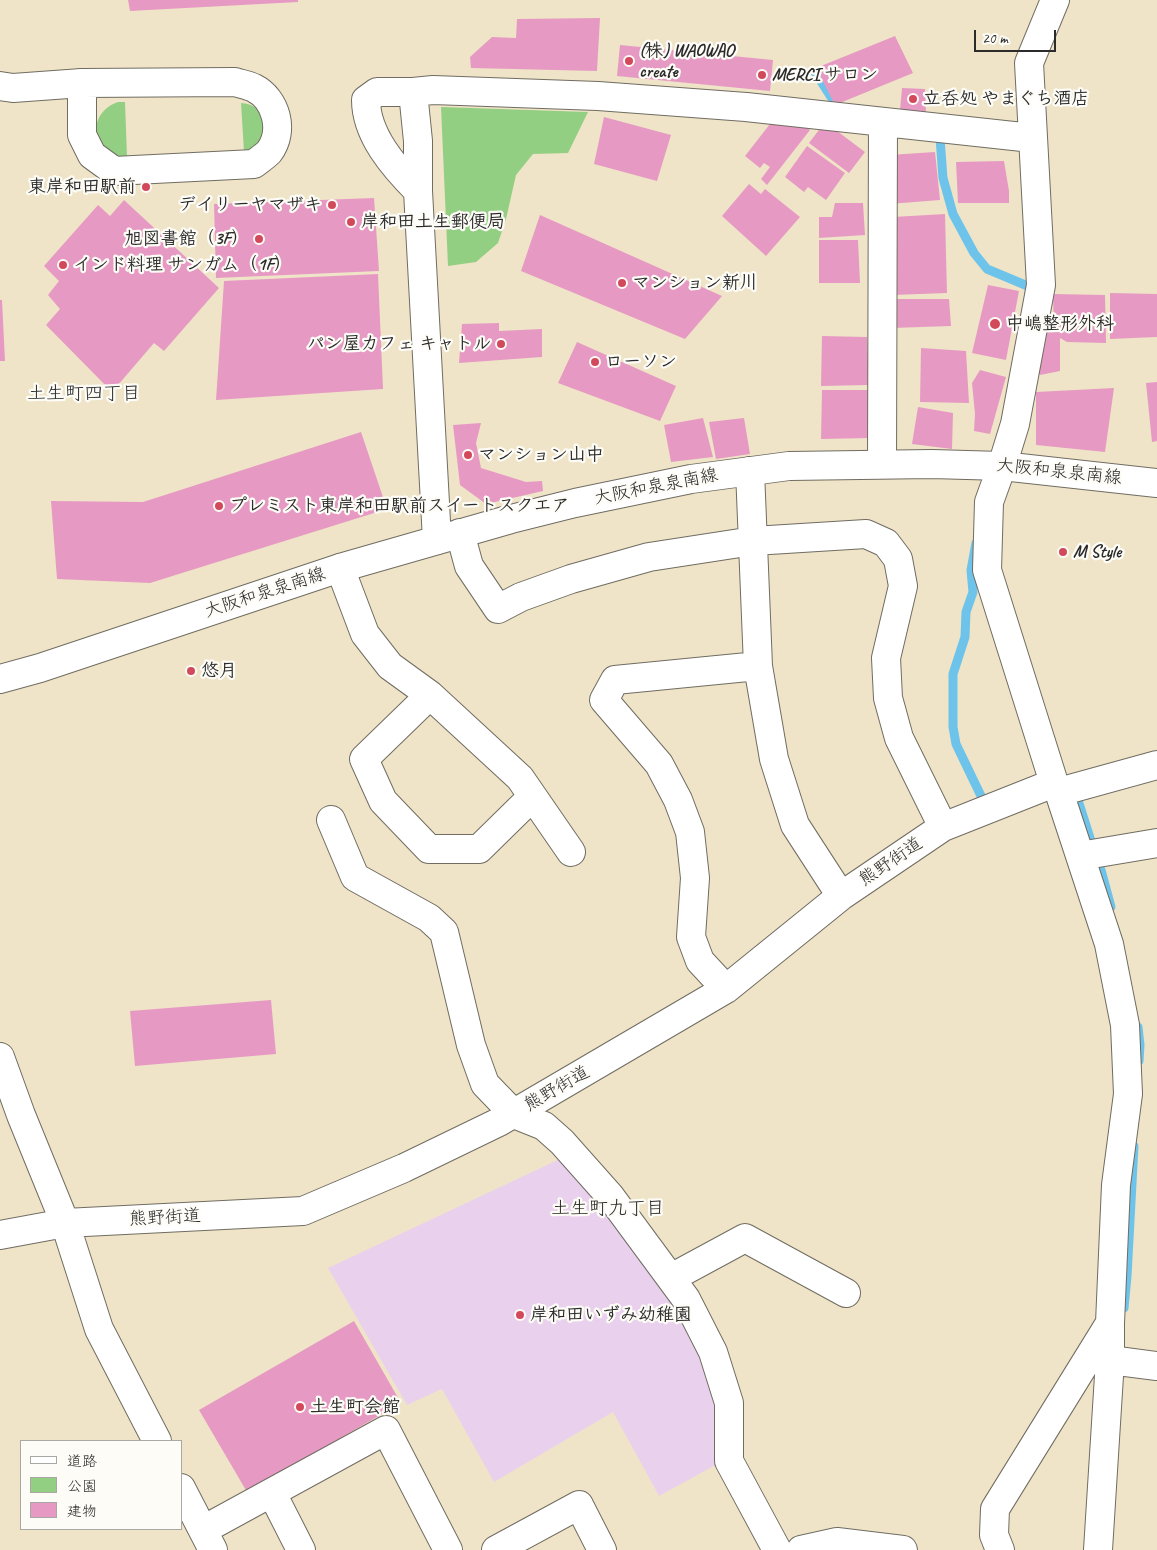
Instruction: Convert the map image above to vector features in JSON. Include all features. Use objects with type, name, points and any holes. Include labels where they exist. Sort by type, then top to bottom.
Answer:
[{"type":"street","points":[[1055,0],[1029,63],[1041,285],[1015,424],[988,502],[987,570],[1056,788],[1109,944],[1125,1025],[1128,1094],[1116,1184],[1110,1360],[1098,1550]]},
{"type":"street","points":[[0,86],[13,88],[82,83],[235,82],[254,88],[268,98],[277,116],[277,134],[269,151],[254,164],[114,171],[92,155],[82,135],[82,83]]},
{"type":"street","points":[[418,190],[398,172],[372,131],[366,112],[366,100],[376,92],[433,90],[598,96],[746,107],[1032,138]]},
{"type":"street","points":[[413,92],[418,141],[418,190],[448,536],[498,609],[521,597],[570,579],[649,557],[753,541],[866,534],[886,543],[898,559],[903,586],[886,658],[888,698],[899,738],[943,827]]},
{"type":"street","points":[[882,464],[883,122]]},
{"type":"street","name":"大阪和泉泉南線","points":[[0,679],[40,668],[340,568],[448,536],[575,503],[691,479],[789,466],[882,464],[1002,466],[1157,483]]},
{"type":"street","points":[[750,471],[758,666],[774,759],[795,824],[841,896]]},
{"type":"street","points":[[340,568],[365,634],[390,666],[430,696],[520,778],[571,852]]},
{"type":"street","points":[[726,989],[700,961],[691,937],[696,878],[690,832],[678,800],[659,764],[604,700],[614,680],[758,666]]},
{"type":"street","points":[[430,696],[364,759],[383,801],[429,849],[479,848],[532,797]]},
{"type":"street","name":"熊野街道","points":[[0,1235],[65,1222],[303,1211],[404,1168],[514,1114],[726,989],[841,896],[943,827],[1056,788],[1157,765]]},
{"type":"street","points":[[331,820],[355,878],[429,918],[444,932],[471,1045],[485,1084],[514,1114],[544,1126],[562,1142],[610,1196],[686,1299],[713,1352],[729,1403],[729,1460],[777,1550]]},
{"type":"street","points":[[1080,856],[1157,843]]},
{"type":"street","points":[[0,1058],[65,1222],[100,1329],[156,1440]]},
{"type":"street","points":[[671,1278],[745,1238],[846,1293]]},
{"type":"street","points":[[1000,1550],[994,1534],[995,1509],[1110,1324]]},
{"type":"street","points":[[1110,1360],[1157,1366]]},
{"type":"street","points":[[182,1490],[208,1540],[272,1492],[386,1430],[448,1550]]},
{"type":"street","points":[[272,1492],[301,1550]]},
{"type":"street","points":[[496,1550],[579,1506],[602,1550]]},
{"type":"street","points":[[801,1550],[837,1542],[903,1550]]},
{"type":"shaded area","name":"岸和田いずみ幼稚園","points":[[564,1157],[670,1290],[713,1376],[721,1462],[659,1496],[613,1412],[494,1482],[442,1389],[407,1405],[328,1268]]},
{"type":"green space","points":[[118,102],[125,102],[127,157],[106,151],[100,143],[97,134],[100,116],[107,108]]},
{"type":"green space","points":[[241,103],[248,104],[258,110],[262,119],[265,136],[255,148],[244,152]]},
{"type":"green space","points":[[441,107],[588,112],[568,153],[533,154],[516,175],[506,219],[498,243],[476,262],[448,266]]},
{"type":"building","points":[[128,0],[298,0],[298,2],[130,11]]},
{"type":"building","points":[[600,18],[597,71],[471,68],[470,57],[492,37],[516,38],[517,19]]},
{"type":"building","points":[[895,36],[913,73],[835,105],[816,68]]},
{"type":"building","points":[[620,45],[773,60],[770,91],[617,76]]},
{"type":"building","name":"立呑処 やまぐち酒店","points":[[902,88],[925,89],[926,114],[900,110]]},
{"type":"building","points":[[777,115],[790,115],[810,130],[767,185],[761,179],[770,167],[764,163],[760,168],[745,156]]},
{"type":"building","points":[[604,117],[671,135],[657,181],[594,164]]},
{"type":"building","points":[[825,122],[865,152],[849,173],[809,143]]},
{"type":"building","points":[[807,146],[845,173],[826,200],[808,187],[804,192],[785,177]]},
{"type":"building","points":[[935,152],[940,200],[889,204],[889,155]]},
{"type":"building","points":[[1004,161],[1009,203],[958,203],[956,162]]},
{"type":"building","points":[[749,184],[761,194],[765,189],[800,217],[766,256],[722,216]]},
{"type":"building","points":[[374,198],[379,271],[216,278],[214,204]]},
{"type":"building","points":[[124,200],[219,288],[164,351],[154,343],[112,392],[46,325],[60,309],[48,295],[59,281],[44,266],[98,205],[110,216]]},
{"type":"building","points":[[835,203],[863,203],[865,235],[819,238],[819,217],[832,217]]},
{"type":"building","points":[[945,214],[947,293],[893,295],[893,217]]},
{"type":"building","name":"マンション新川","points":[[540,215],[722,296],[685,339],[521,271]]},
{"type":"building","points":[[819,240],[858,240],[860,283],[819,283]]},
{"type":"building","points":[[378,274],[383,389],[216,400],[224,281]]},
{"type":"building","points":[[988,285],[1019,291],[1006,360],[972,353]]},
{"type":"building","points":[[1110,293],[1157,294],[1157,337],[1110,339]]},
{"type":"building","points":[[1053,294],[1105,295],[1106,343],[1067,342],[1060,338],[1060,371],[1040,375],[1035,368],[1044,328],[1054,330]]},
{"type":"building","points":[[892,299],[949,299],[951,326],[892,328]]},
{"type":"building","points":[[0,300],[2,300],[5,361],[0,361]]},
{"type":"building","name":"パン屋カフェ キャトル","points":[[499,323],[499,331],[542,329],[542,357],[459,363],[462,324]]},
{"type":"building","points":[[822,336],[867,337],[869,385],[821,386]]},
{"type":"building","name":"ローソン","points":[[577,342],[676,386],[660,421],[558,383]]},
{"type":"building","points":[[921,348],[966,351],[969,403],[920,402]]},
{"type":"building","points":[[980,370],[1006,377],[990,434],[974,431],[975,414],[972,383]]},
{"type":"building","points":[[1157,382],[1157,441],[1152,442],[1146,383]]},
{"type":"building","points":[[1114,388],[1105,452],[1036,445],[1036,392]]},
{"type":"building","points":[[822,390],[868,390],[871,438],[821,439]]},
{"type":"building","points":[[918,407],[953,413],[952,449],[912,444]]},
{"type":"building","points":[[703,418],[713,457],[671,462],[664,425]]},
{"type":"building","points":[[744,418],[750,454],[716,459],[709,422]]},
{"type":"building","name":"マンション山中","points":[[481,423],[476,443],[481,468],[526,482],[542,481],[543,491],[486,504],[460,485],[453,425]]},
{"type":"building","name":"プレミスト東岸和田駅前スイートスクエア","points":[[361,432],[387,509],[150,583],[57,579],[51,501],[143,502]]},
{"type":"building","points":[[271,1000],[276,1054],[135,1066],[130,1011]]},
{"type":"building","name":"土生町会館","points":[[354,1321],[401,1403],[247,1492],[199,1410]]},
{"type":"waterway","points":[[815,72],[831,97]]},
{"type":"waterway","points":[[940,138],[943,178],[953,214],[974,253],[987,269],[1030,287],[1029,293]]},
{"type":"waterway","points":[[976,543],[971,570],[973,592],[966,612],[965,637],[953,674],[953,727],[956,744],[982,798]]},
{"type":"waterway","points":[[1078,800],[1091,841]]},
{"type":"waterway","points":[[1101,870],[1111,907]]},
{"type":"waterway","points":[[1138,1027],[1139,1061]]},
{"type":"waterway","points":[[1124,1308],[1134,1146]]},
{"type":"place","name":"(株) WAOWAO create","points":[[629,61]]},
{"type":"place","name":"MERCI サロン","points":[[762,75]]},
{"type":"place","name":"立呑処 やまぐち酒店","points":[[913,99]]},
{"type":"place","name":"東岸和田駅前","points":[[146,187]]},
{"type":"place","name":"デイリーヤマザキ","points":[[332,205]]},
{"type":"place","name":"岸和田土生郵便局","points":[[351,222]]},
{"type":"place","name":"旭図書館（3F）","points":[[259,239]]},
{"type":"place","name":"インド料理 サンガム（1F）","points":[[63,265]]},
{"type":"place","name":"マンション新川","points":[[622,283]]},
{"type":"place","name":"中嶋整形外科","points":[[995,324]]},
{"type":"place","name":"パン屋カフェ キャトル","points":[[501,344]]},
{"type":"place","name":"ローソン","points":[[595,362]]},
{"type":"place","name":"マンション山中","points":[[468,455]]},
{"type":"place","name":"プレミスト東岸和田駅前スイートスクエア","points":[[219,506]]},
{"type":"place","name":"M Style","points":[[1063,552]]},
{"type":"place","name":"悠月","points":[[191,671]]},
{"type":"place","name":"岸和田いずみ幼稚園","points":[[520,1315]]},
{"type":"place","name":"土生町会館","points":[[300,1407]]},
{"type":"district","name":"土生町四丁目","points":[[84,394]]},
{"type":"district","name":"土生町九丁目","points":[[608,1209]]}]
